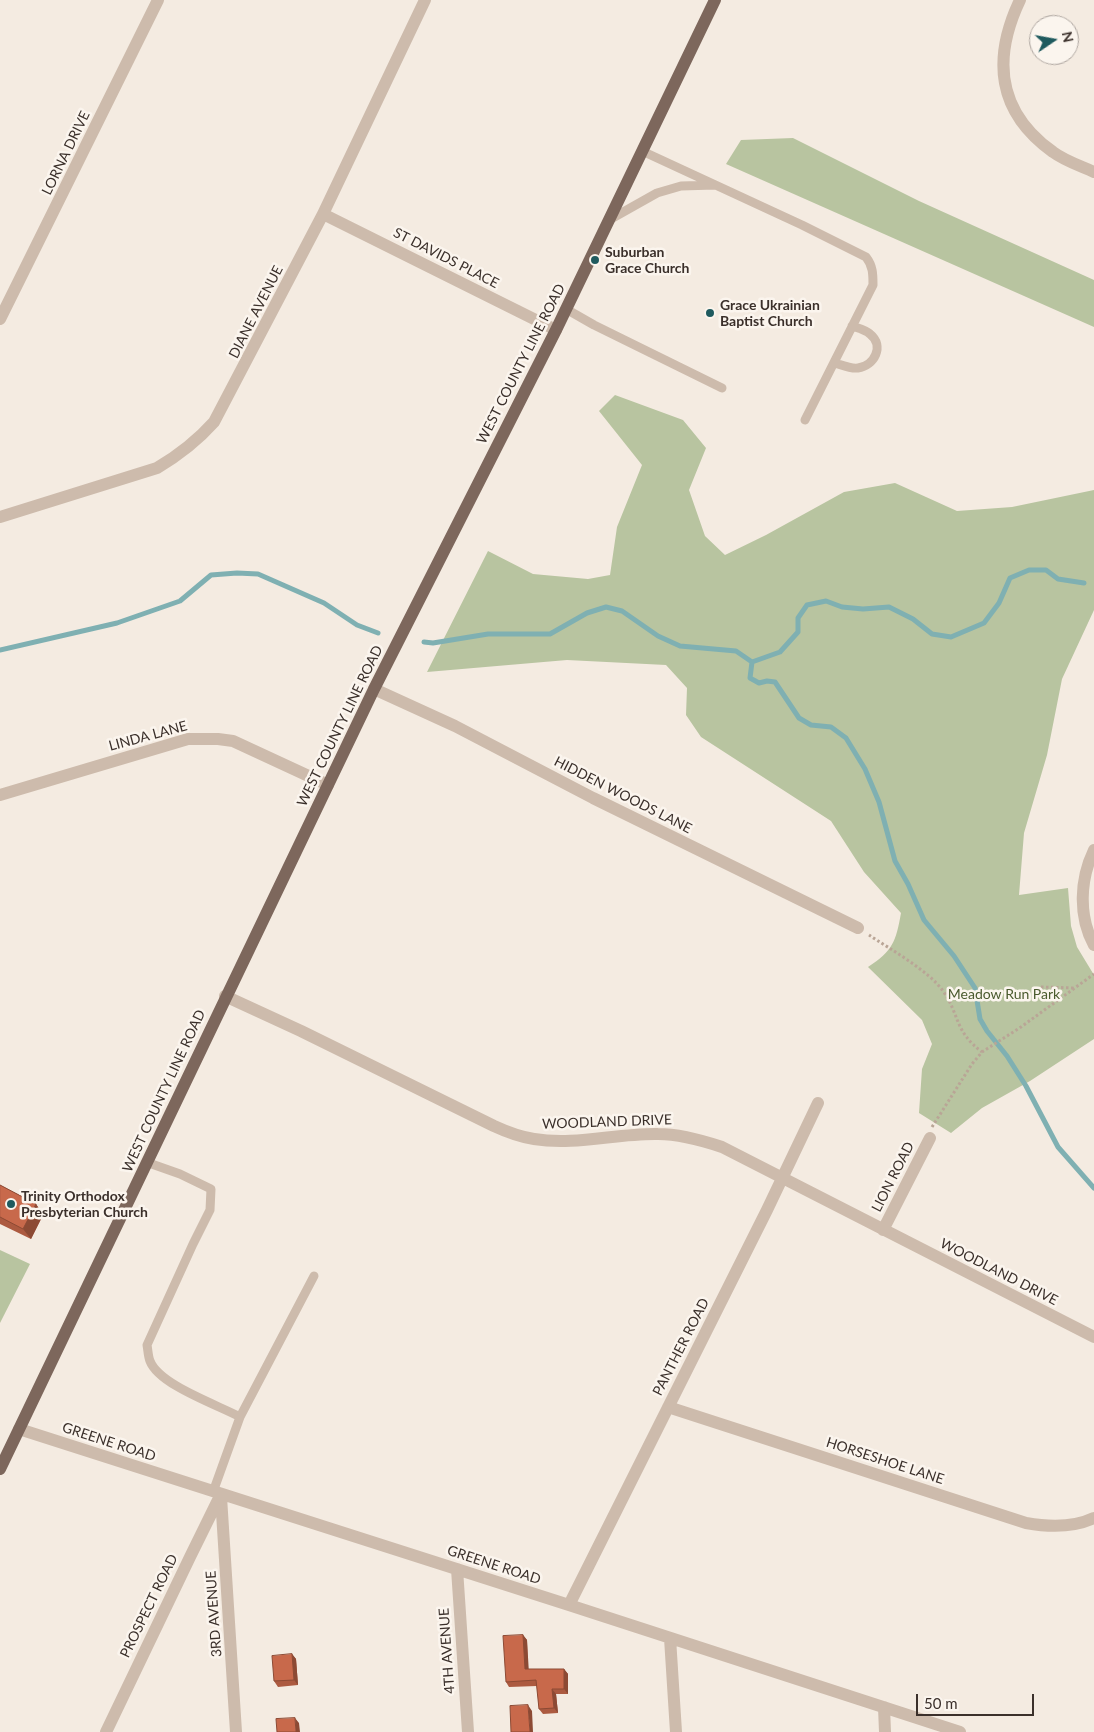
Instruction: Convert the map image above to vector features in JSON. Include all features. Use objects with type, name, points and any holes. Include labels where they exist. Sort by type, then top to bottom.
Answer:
[{"type":"main road","name":"WEST COUNTY LINE ROAD","points":[[0,1470],[225,996],[374,689],[556,330],[715,0]]},
{"type":"street","name":"LORNA DRIVE","points":[[0,319],[158,0]]},
{"type":"street","name":"DIANE AVENUE","points":[[0,517],[158,468],[180,454],[214,422],[323,214],[425,0]]},
{"type":"street","points":[[1020,0],[1007,30],[1002,66],[1011,103],[1022,122],[1036,140],[1055,154],[1094,172]]},
{"type":"street","name":"ST DAVIDS PLACE","points":[[323,214],[556,330]]},
{"type":"street","name":"HIDDEN WOODS LANE","points":[[374,689],[455,726],[593,798],[858,928]]},
{"type":"street","name":"LINDA LANE","points":[[0,795],[188,739],[201,738],[233,741],[328,785]]},
{"type":"street","points":[[1094,850],[1086,869],[1083,889],[1084,915],[1087,929],[1094,945]]},
{"type":"street","name":"WOODLAND DRIVE","points":[[225,996],[514,1134],[558,1141],[657,1134],[679,1135],[722,1147],[1094,1337]]},
{"type":"street","name":"PANTHER ROAD","points":[[569,1605],[818,1103]]},
{"type":"street","name":"LION ROAD","points":[[883,1230],[930,1138]]},
{"type":"street","name":"HORSESHOE LANE","points":[[668,1406],[1026,1523],[1060,1526],[1094,1518]]},
{"type":"street","name":"GREENE ROAD","points":[[19,1429],[960,1732]]},
{"type":"street","name":"PROSPECT ROAD","points":[[106,1732],[190,1556],[217,1493]]},
{"type":"street","name":"3RD AVENUE","points":[[217,1493],[236,1732]]},
{"type":"street","name":"4TH AVENUE","points":[[457,1569],[468,1732]]},
{"type":"street","points":[[670,1638],[676,1732]]},
{"type":"street","points":[[884,1707],[885,1732]]},
{"type":"lane","points":[[642,151],[718,185],[866,257],[871,263],[873,286],[805,420]]},
{"type":"lane","points":[[609,220],[657,193],[681,186],[718,185]]},
{"type":"lane","points":[[566,308],[722,388]]},
{"type":"lane","points":[[835,363],[852,369],[860,368],[868,366],[876,356],[877,349],[874,338],[870,334],[852,326]]},
{"type":"lane","points":[[146,1162],[180,1174],[211,1189],[210,1210],[192,1244],[148,1345],[150,1362],[160,1374],[180,1389],[240,1417]]},
{"type":"lane","points":[[217,1493],[240,1417],[314,1276]]},
{"type":"path","points":[[858,928],[903,957],[933,981],[943,991],[962,1032],[982,1052]]},
{"type":"path","points":[[930,1138],[931,1129],[945,1105],[982,1052],[1022,1027],[1094,974]]},
{"type":"path","points":[[1041,987],[1075,988]]},
{"type":"green space","points":[[793,138],[919,201],[1094,280],[1094,327],[726,164],[741,140]]},
{"type":"green space","name":"Meadow Run Park","points":[[615,395],[683,420],[706,448],[689,490],[705,536],[725,555],[766,535],[844,492],[895,483],[957,511],[1012,507],[1094,490],[1094,610],[1062,679],[1047,755],[1024,833],[1019,895],[1068,888],[1071,926],[1077,947],[1094,975],[1094,1039],[1030,1081],[982,1108],[951,1133],[919,1113],[922,1069],[932,1044],[922,1020],[868,967],[883,956],[892,944],[901,913],[864,872],[831,821],[701,737],[686,715],[687,688],[666,665],[567,660],[427,672],[488,551],[533,574],[588,579],[610,575],[617,527],[642,465],[599,411]]},
{"type":"green space","points":[[0,1250],[30,1264],[0,1323]]},
{"type":"building","name":"Trinity Orthodox Presbyterian Church","points":[[0,1185],[36,1204],[23,1229],[0,1217]]},
{"type":"building","points":[[523,1635],[525,1669],[564,1669],[564,1689],[552,1689],[554,1708],[539,1709],[536,1680],[506,1682],[503,1636]]},
{"type":"building","points":[[292,1654],[294,1680],[274,1681],[272,1656]]},
{"type":"building","points":[[528,1705],[530,1732],[511,1732],[510,1706]]},
{"type":"building","points":[[295,1718],[296,1732],[277,1732],[276,1719]]},
{"type":"waterway","points":[[424,642],[433,643],[488,634],[550,634],[587,613],[606,607],[622,611],[658,636],[680,646],[736,651],[752,662],[780,652],[798,632],[798,618],[807,605],[826,601],[842,607],[863,609],[889,607],[913,619],[932,634],[951,637],[984,623],[999,603],[1010,578],[1029,570],[1046,570],[1058,579],[1084,583]]},
{"type":"waterway","points":[[0,650],[117,623],[180,601],[211,575],[237,573],[258,574],[324,603],[357,625],[378,633]]},
{"type":"waterway","points":[[752,662],[750,678],[759,683],[775,682],[799,718],[811,725],[831,727],[846,738],[865,769],[879,802],[895,861],[908,884],[924,920],[954,956],[975,988],[980,1019],[1026,1086],[1058,1147],[1094,1188]]},
{"type":"place","name":"Suburban Grace Church","points":[[595,260]]},
{"type":"place","name":"Grace Ukrainian Baptist Church","points":[[710,313]]},
{"type":"place","name":"Trinity Orthodox Presbyterian Church","points":[[11,1204]]}]
